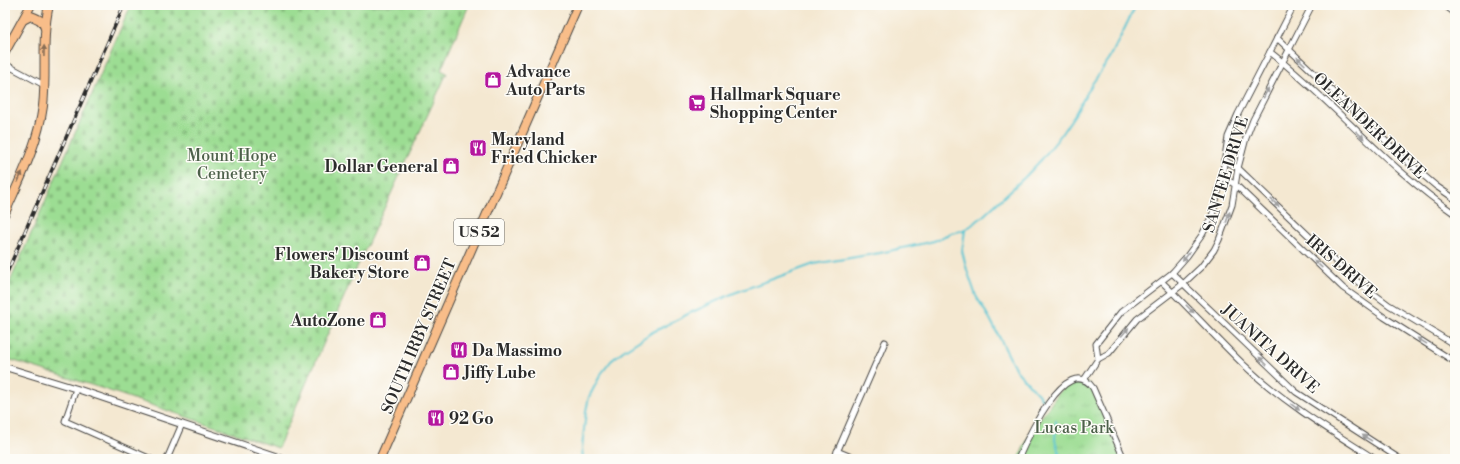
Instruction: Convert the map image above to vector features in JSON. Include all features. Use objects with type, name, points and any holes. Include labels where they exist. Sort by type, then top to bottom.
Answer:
[{"type":"main road","points":[[5,52],[31,5]]},
{"type":"main road","points":[[5,213],[35,140],[43,106],[45,28],[49,5]]},
{"type":"main road","name":"SOUTH IRBY STREET","points":[[380,459],[578,5]]},
{"type":"main road","points":[[23,20],[31,16],[43,22],[45,28]]},
{"type":"street","name":"SANTEE DRIVE","points":[[1098,359],[1096,344],[1108,328],[1125,309],[1172,273],[1187,256],[1202,235],[1212,216],[1222,177],[1228,137],[1238,114],[1294,5]]},
{"type":"street","name":"SANTEE DRIVE","points":[[1084,380],[1098,359],[1109,353],[1127,329],[1137,319],[1183,284],[1201,267],[1214,250],[1232,205],[1238,168],[1246,138],[1253,120],[1312,5]]},
{"type":"street","points":[[1444,5],[1455,13]]},
{"type":"street","name":"OLEANDER DRIVE","points":[[1277,38],[1409,163],[1436,186],[1455,199]]},
{"type":"street","name":"OLEANDER DRIVE","points":[[1270,52],[1406,177],[1455,214]]},
{"type":"street","points":[[5,64],[44,85]]},
{"type":"street","name":"IRIS DRIVE","points":[[1224,160],[1238,168],[1354,279],[1389,305],[1455,346]]},
{"type":"street","name":"IRIS DRIVE","points":[[1222,177],[1236,185],[1343,288],[1384,318],[1455,362]]},
{"type":"street","name":"JUANITA DRIVE","points":[[1172,273],[1296,392],[1400,459]]},
{"type":"street","name":"JUANITA DRIVE","points":[[1162,282],[1244,365],[1282,397],[1336,435],[1375,459]]},
{"type":"street","points":[[834,459],[885,342]]},
{"type":"street","points":[[5,366],[285,459]]},
{"type":"street","points":[[1018,459],[1040,416],[1057,392],[1069,381],[1076,378],[1084,380],[1093,388],[1124,459]]},
{"type":"street","points":[[76,389],[65,421],[151,459]]},
{"type":"street","points":[[167,459],[182,424]]},
{"type":"street","points":[[838,451],[856,459]]},
{"type":"green space","name":"Mount Hope Cemetery","points":[[131,5],[469,5],[441,70],[447,73],[357,267],[278,448],[104,389],[5,358],[5,293]]},
{"type":"green space","name":"Lucas Park","points":[[1089,383],[1124,459],[1018,459],[1031,432],[1065,384]]},
{"type":"waterway","points":[[583,459],[582,448],[586,411],[589,397],[601,374],[611,361],[623,351],[651,333],[734,293],[814,264],[880,253],[934,241],[951,233],[965,230],[981,218],[1025,177],[1058,139],[1110,58],[1136,5]]},
{"type":"waterway","points":[[965,230],[962,251],[976,296],[990,319],[1016,370],[1044,401]]},
{"type":"waterway","points":[[1056,420],[1055,440],[1061,459]]},
{"type":"railway","points":[[5,277],[124,5]]},
{"type":"place","name":"Advance Auto Parts","points":[[493,80]]},
{"type":"place","name":"Hallmark Square Shopping Center","points":[[697,103]]},
{"type":"place","name":"Maryland Fried Chicker","points":[[478,148]]},
{"type":"place","name":"Dollar General","points":[[451,166]]},
{"type":"place","name":"Flowers' Discount Bakery Store","points":[[422,263]]},
{"type":"place","name":"AutoZone","points":[[378,320]]},
{"type":"place","name":"Da Massimo","points":[[459,350]]},
{"type":"place","name":"Jiffy Lube","points":[[451,372]]},
{"type":"place","name":"92 Go","points":[[436,418]]}]
